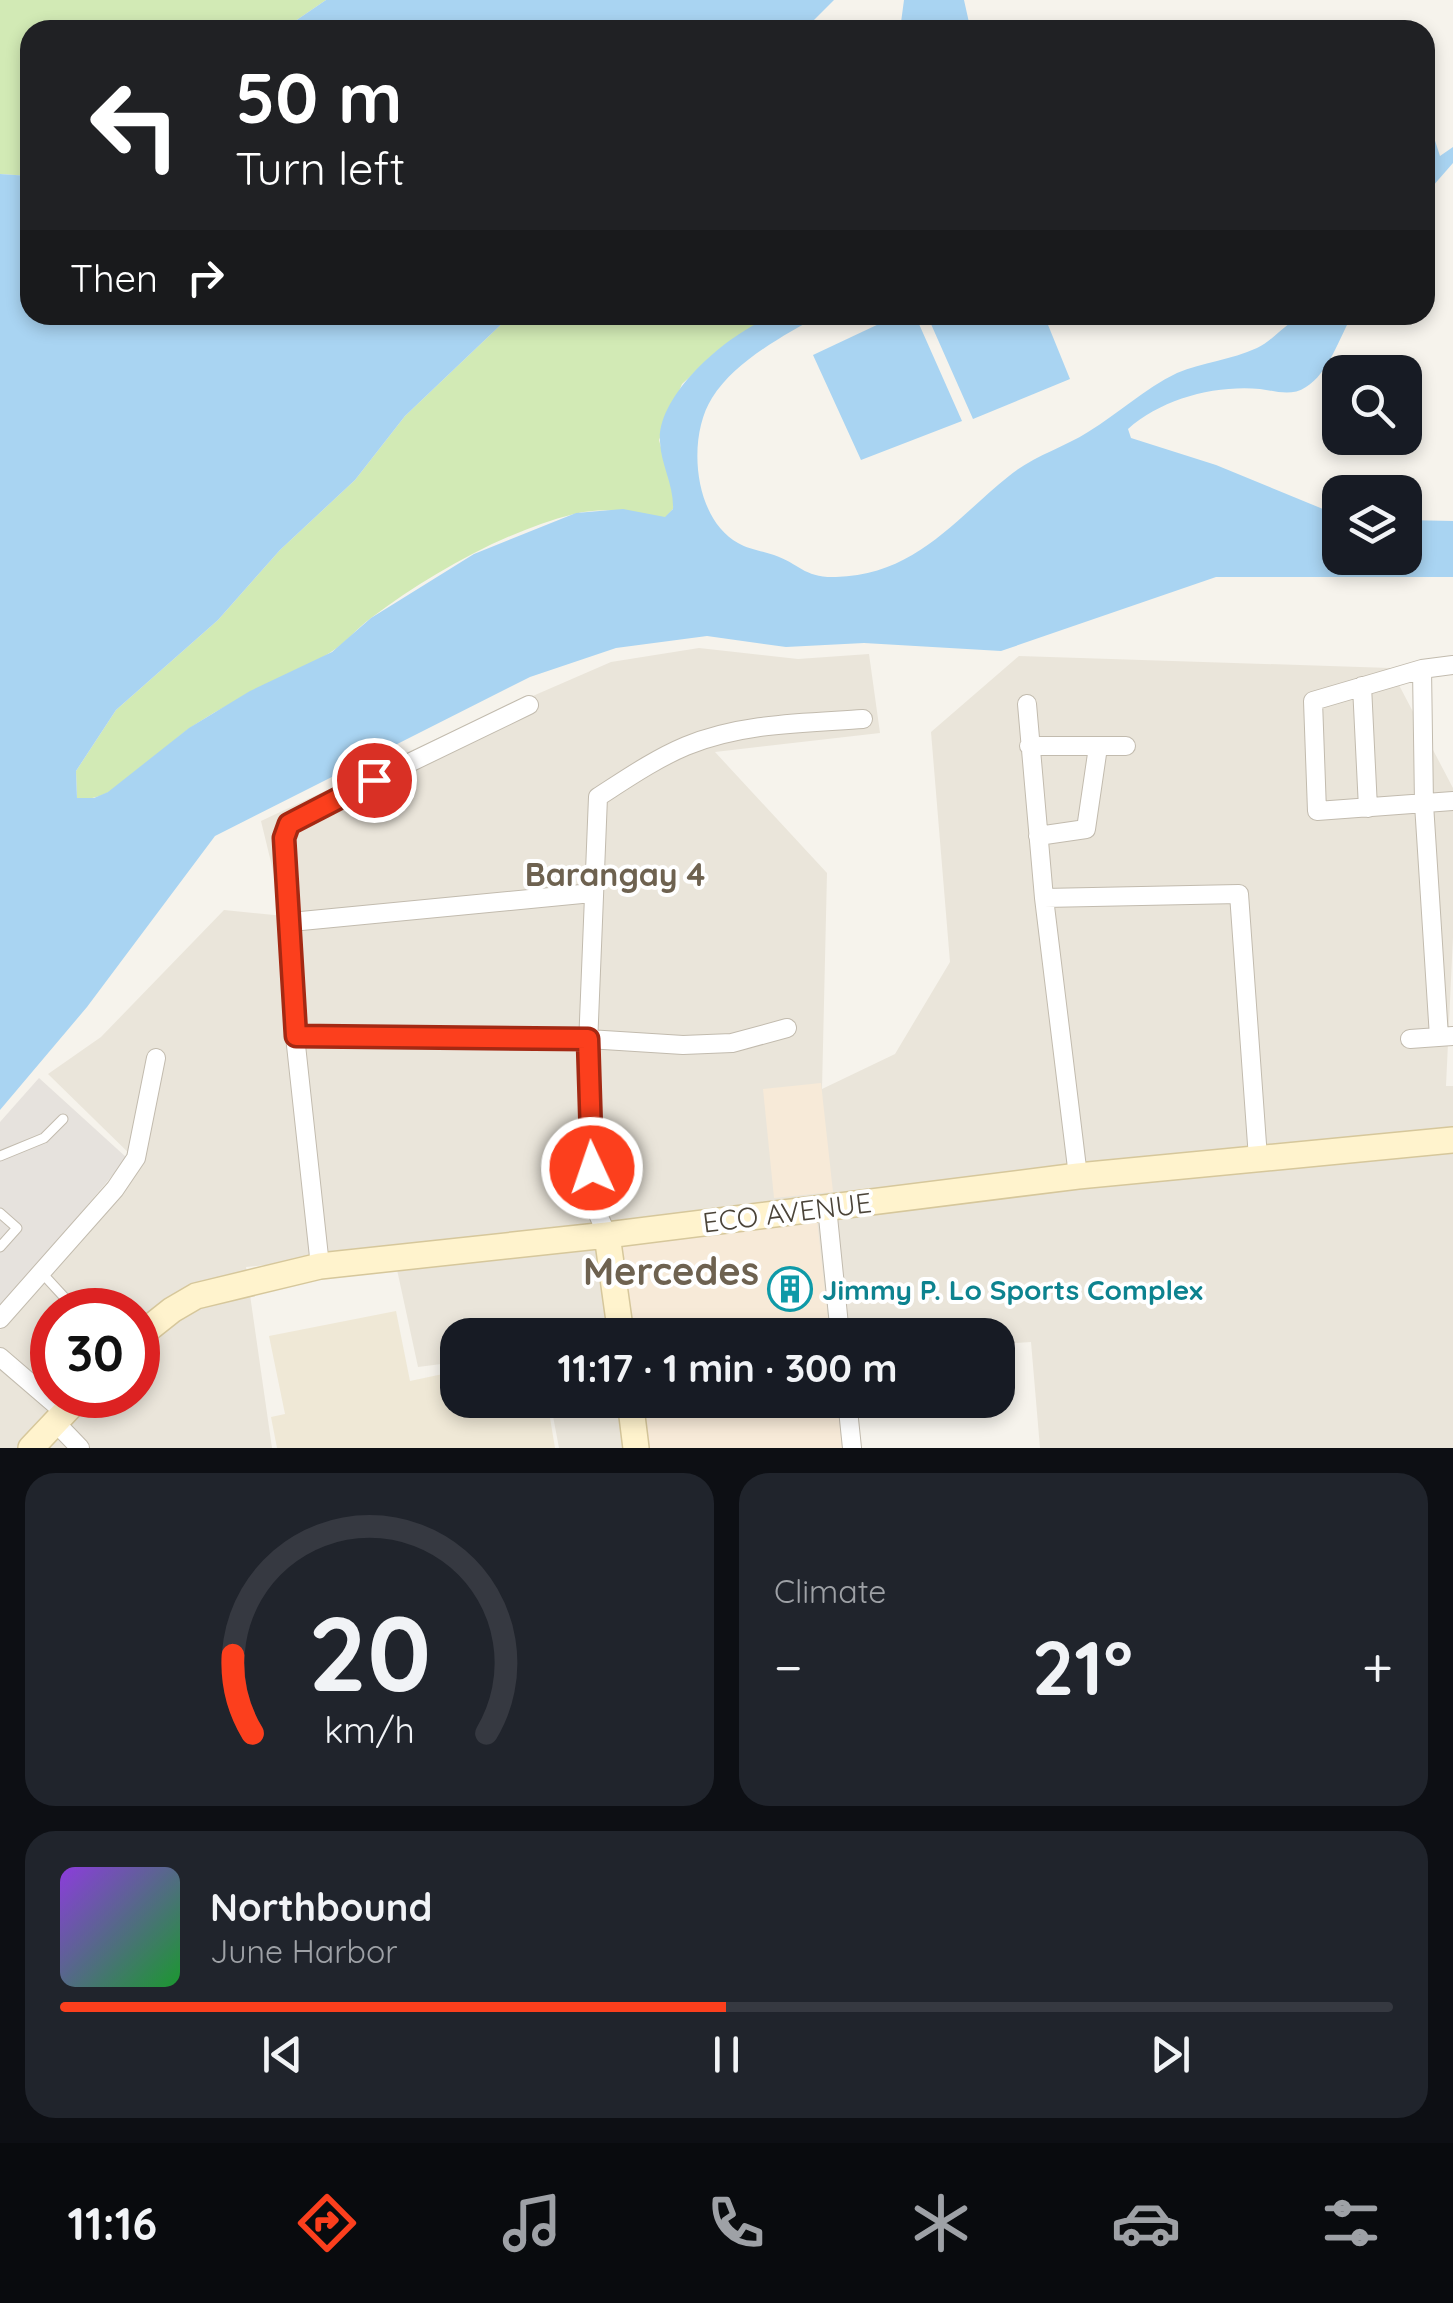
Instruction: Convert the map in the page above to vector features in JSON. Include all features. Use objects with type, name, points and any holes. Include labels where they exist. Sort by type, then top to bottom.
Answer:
[{"type":"main road","name":"ECO AVENUE","points":[[160,1320],[196,1296],[320,1266],[607,1236],[1078,1176],[1453,1140]]},
{"type":"main road","points":[[607,1236],[619,1318]]},
{"type":"main road","points":[[31,1448],[59,1418]]},
{"type":"main road","points":[[632,1418],[636,1448]]},
{"type":"street","points":[[1453,665],[1422,669],[1314,701],[1317,811],[1453,802]]},
{"type":"street","points":[[1410,1040],[1446,1037],[1424,804],[1422,669]]},
{"type":"street","points":[[1362,686],[1368,808]]},
{"type":"street","points":[[1027,704],[1044,898],[1078,1176]]},
{"type":"street","points":[[320,1266],[296,1036],[284,838],[289,824],[529,705]]},
{"type":"street","points":[[607,1236],[597,1212],[592,1168],[588,1039],[598,797],[684,747],[726,733],[863,719]]},
{"type":"street","points":[[1029,746],[1126,746]]},
{"type":"street","points":[[1038,836],[1086,829],[1098,747]]},
{"type":"street","points":[[291,922],[592,892]]},
{"type":"street","points":[[1044,898],[1240,894],[1258,1158]]},
{"type":"street","points":[[1431,903],[1453,903]]},
{"type":"street","points":[[296,1036],[712,1044],[787,1028]]},
{"type":"street","points":[[0,1319],[115,1189],[136,1158],[156,1058]]},
{"type":"street","points":[[827,1208],[838,1318]]},
{"type":"street","points":[[0,1356],[30,1380]]},
{"type":"street","points":[[70,1418],[80,1448]]},
{"type":"street","points":[[849,1418],[852,1448]]},
{"type":"lane","points":[[0,1156],[44,1138],[64,1119]]},
{"type":"lane","points":[[0,1214],[17,1228],[0,1247]]},
{"type":"lane","points":[[40,1272],[55,1288]]},
{"type":"shaded area","points":[[699,648],[798,659],[869,654],[880,733],[715,752],[827,873],[822,1089],[895,1054],[950,962],[931,732],[1019,656],[1390,668],[1453,788],[1453,937],[1446,1086],[1453,1086],[1453,1448],[1040,1448],[1031,1342],[1015,1343],[1015,1318],[440,1318],[440,1364],[418,1367],[393,1251],[246,1267],[272,1448],[0,1448],[0,1330],[30,1294],[30,1418],[160,1418],[160,1288],[35,1288],[139,1163],[48,1074],[101,1037],[224,910],[284,916],[261,821],[611,662]]},
{"type":"shaded area","points":[[39,1078],[127,1158],[0,1309],[0,1122]]},
{"type":"shaded area","points":[[821,1083],[833,1192],[774,1198],[763,1089]]},
{"type":"shaded area","points":[[817,1220],[828,1318],[630,1318],[621,1243]]},
{"type":"shaded area","points":[[396,1311],[410,1381],[440,1375],[440,1418],[550,1418],[555,1448],[277,1448],[271,1417],[285,1414],[269,1336]]},
{"type":"shaded area","points":[[553,1418],[854,1418],[856,1448],[559,1448]]},
{"type":"shaded area","points":[[642,1418],[839,1418],[842,1448],[645,1448]]},
{"type":"green space","points":[[0,0],[326,0],[297,20],[20,20],[20,175],[0,174]]},
{"type":"green space","points":[[501,325],[760,325],[719,350],[682,384],[659,440],[674,495],[673,509],[665,518],[597,510],[547,522],[494,543],[394,602],[331,652],[207,717],[121,785],[91,798],[77,798],[76,771],[116,710],[218,620],[280,550],[355,480],[405,416]]},
{"type":"water","points":[[326,0],[834,0],[814,20],[297,20]]},
{"type":"water","points":[[904,0],[964,0],[968,20],[901,20]]},
{"type":"water","points":[[1435,141],[1440,156],[1453,147],[1453,163],[1435,184]]},
{"type":"water","points":[[0,174],[20,175],[20,325],[501,325],[405,416],[355,480],[280,550],[218,620],[116,710],[76,771],[77,798],[94,798],[108,792],[189,728],[250,691],[332,652],[371,618],[474,554],[576,513],[623,509],[665,517],[673,509],[673,500],[660,442],[670,404],[718,349],[754,325],[803,325],[733,372],[712,398],[704,414],[697,454],[703,496],[723,531],[742,545],[809,573],[825,577],[864,574],[911,556],[1018,469],[1088,432],[1165,379],[1257,348],[1288,325],[1347,325],[1332,355],[1322,355],[1322,371],[1306,387],[1289,393],[1243,388],[1190,396],[1142,419],[1128,429],[1131,438],[1216,465],[1322,509],[1322,575],[1422,575],[1422,520],[1453,521],[1453,577],[1216,577],[1001,651],[864,643],[786,647],[707,636],[616,648],[530,677],[215,836],[87,1007],[0,1110]]},
{"type":"water","points":[[877,325],[919,325],[962,421],[861,460],[813,355]]},
{"type":"water","points":[[931,325],[1048,325],[1070,379],[973,419]]},
{"type":"place","name":"Jimmy P. Lo Sports Complex","points":[[790,1289]]},
{"type":"district","name":"Barangay 4","points":[[615,874]]},
{"type":"district","name":"Mercedes","points":[[671,1271]]},
{"type":"route","points":[[374,780],[289,824],[284,838],[296,1036],[588,1039],[592,1168]]}]
